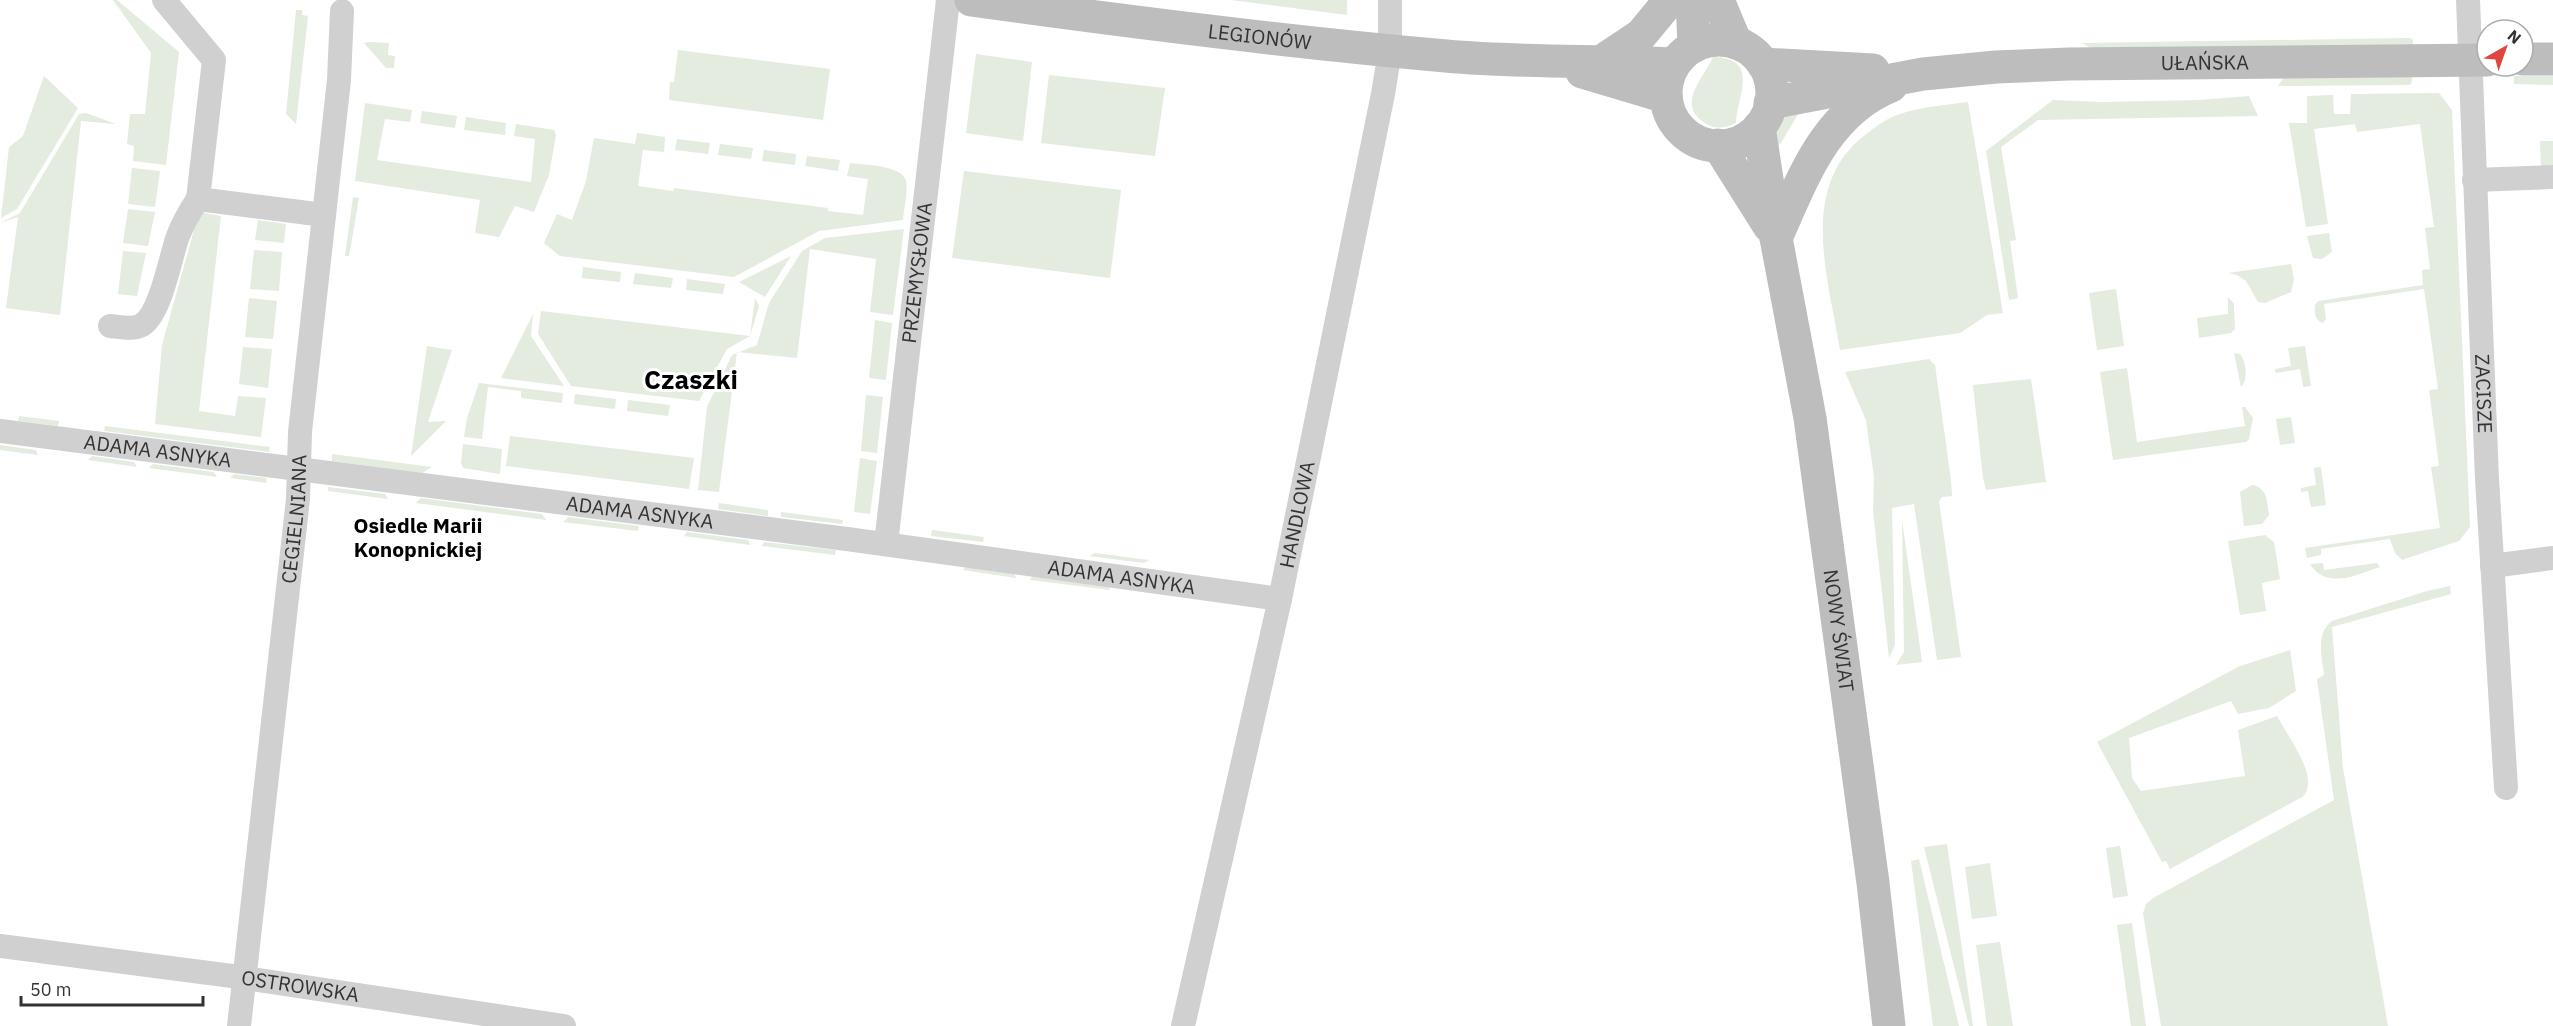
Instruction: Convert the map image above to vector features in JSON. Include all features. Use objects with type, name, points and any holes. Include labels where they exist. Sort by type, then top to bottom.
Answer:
[{"type":"street","points":[[110,326],[134,328],[142,325],[148,319],[157,302],[183,224],[198,200],[214,60],[164,0]]},
{"type":"street","name":"PRZEMYSŁOWA","points":[[885,544],[948,0]]},
{"type":"street","name":"LEGIONÓW","points":[[971,0],[1390,51],[1548,62],[1684,55]]},
{"type":"street","name":"HANDLOWA","points":[[1183,1026],[1280,599],[1383,94],[1390,51],[1390,0]]},
{"type":"street","points":[[1602,61],[1641,35],[1670,0]]},
{"type":"street","points":[[1684,55],[1692,0]]},
{"type":"street","points":[[1718,0],[1736,43]]},
{"type":"street","name":"ZACISZE","points":[[2468,0],[2475,42]]},
{"type":"street","name":"CEGIELNIANA","points":[[238,1026],[298,499],[300,432],[339,80],[342,11]]},
{"type":"street","points":[[1722,40],[1736,43],[1747,48],[1763,64],[1769,76],[1765,115],[1741,141],[1718,146],[1693,139],[1683,131],[1668,109],[1666,97],[1669,74],[1684,55],[1708,41],[1722,40]]},
{"type":"street","points":[[2535,59],[2553,59]]},
{"type":"street","name":"UŁAŃSKA","points":[[1763,64],[1923,74],[2069,64],[2475,60]]},
{"type":"street","name":"LEGIONÓW","points":[[1548,62],[1666,97]]},
{"type":"street","points":[[1776,238],[1818,148],[1838,123],[1887,87],[1923,74]]},
{"type":"street","name":"UŁAŃSKA","points":[[1765,115],[1923,74]]},
{"type":"street","name":"ZACISZE","points":[[2477,78],[2474,180],[2492,566],[2506,788]]},
{"type":"street","name":"NOWY ŚWIAT","points":[[1765,115],[1776,238],[1810,418],[1873,883],[1889,1026]]},
{"type":"street","name":"NOWY ŚWIAT","points":[[1718,146],[1776,238]]},
{"type":"street","points":[[2474,180],[2553,177]]},
{"type":"street","points":[[198,200],[324,215]]},
{"type":"street","name":"ADAMA ASNYKA","points":[[0,431],[885,544],[1280,599]]},
{"type":"street","points":[[2492,566],[2553,558]]},
{"type":"street","name":"OSTROWSKA","points":[[0,946],[245,978],[564,1026]]},
{"type":"shaded area","points":[[113,0],[117,0],[179,52],[166,165],[133,161],[134,146],[127,144],[130,114],[145,114],[151,53]]},
{"type":"shaded area","points":[[1231,0],[1347,0],[1347,15]]},
{"type":"shaded area","points":[[296,10],[302,10],[302,15],[308,16],[296,124],[286,114]]},
{"type":"shaded area","points":[[2410,38],[2413,40],[2413,45],[2094,50],[2082,43]]},
{"type":"shaded area","points":[[364,43],[389,43],[388,55],[395,56],[394,68],[386,68]]},
{"type":"shaded area","points":[[678,50],[830,69],[823,120],[669,100],[670,82],[674,82]]},
{"type":"shaded area","points":[[976,54],[1032,62],[1023,141],[966,133]]},
{"type":"shaded area","points":[[1713,57],[1728,59],[1737,64],[1742,71],[1742,91],[1736,123],[1724,127],[1713,127],[1705,123],[1696,116],[1692,108],[1694,91]]},
{"type":"shaded area","points":[[1049,75],[1165,88],[1155,156],[1041,143]]},
{"type":"shaded area","points":[[2413,75],[2411,84],[2408,85],[2278,86],[2283,78]]},
{"type":"shaded area","points":[[44,76],[78,108],[17,209],[1,218],[9,147],[23,136]]},
{"type":"shaded area","points":[[2553,76],[2553,85],[2514,84],[2514,78]]},
{"type":"shaded area","points":[[2439,93],[2452,110],[2470,527],[2459,541],[2402,560],[2395,553],[2390,539],[2321,549],[2321,555],[2307,558],[2305,548],[2440,528],[2431,467],[2439,466],[2429,390],[2438,389],[2424,289],[2324,304],[2326,319],[2323,323],[2317,318],[2315,310],[2318,301],[2423,285],[2422,270],[2430,269],[2425,228],[2434,227],[2420,124],[2357,132],[2355,124],[2314,129],[2328,224],[2306,227],[2289,123],[2307,123],[2307,96],[2333,95],[2334,114],[2350,114],[2351,94]]},
{"type":"shaded area","points":[[2249,96],[2258,116],[2038,120],[2001,147],[2016,240],[2010,241],[2018,298],[2009,300],[1986,151],[2053,100],[2103,102],[2199,100]]},
{"type":"shaded area","points":[[1968,102],[2003,313],[1987,315],[1960,333],[1840,350],[1825,265],[1823,236],[1824,207],[1831,181],[1844,156],[1865,135],[1886,120],[1933,106]]},
{"type":"shaded area","points":[[365,103],[412,110],[410,122],[385,119],[377,160],[531,182],[535,139],[514,136],[516,124],[554,130],[556,135],[549,175],[534,212],[515,206],[499,237],[475,233],[480,200],[355,181]]},
{"type":"shaded area","points":[[422,111],[457,116],[455,128],[420,123]]},
{"type":"shaded area","points":[[1800,111],[1778,145],[1775,129],[1777,120]]},
{"type":"shaded area","points":[[86,113],[116,124],[81,121],[60,315],[6,308],[18,217],[0,223],[20,213],[79,114]]},
{"type":"shaded area","points":[[466,117],[506,123],[505,135],[464,130]]},
{"type":"shaded area","points":[[637,133],[665,137],[664,152],[643,150],[638,186],[673,191],[674,188],[828,208],[828,211],[863,215],[868,179],[847,176],[850,163],[873,165],[898,172],[906,181],[903,220],[819,231],[734,277],[560,256],[544,243],[557,214],[572,220],[586,181],[594,138],[635,144]]},
{"type":"shaded area","points":[[677,139],[710,143],[708,154],[675,150]]},
{"type":"shaded area","points":[[2540,141],[2553,141],[2553,169],[2541,169]]},
{"type":"shaded area","points":[[720,144],[753,148],[751,159],[718,155]]},
{"type":"shaded area","points":[[764,150],[796,154],[795,165],[762,161]]},
{"type":"shaded area","points":[[807,156],[840,160],[838,171],[805,166]]},
{"type":"shaded area","points":[[132,168],[160,171],[155,207],[128,204]]},
{"type":"shaded area","points":[[964,171],[1121,190],[1110,278],[952,258]]},
{"type":"shaded area","points":[[353,197],[359,198],[349,256],[345,256]]},
{"type":"shaded area","points":[[128,209],[155,212],[148,246],[123,243]]},
{"type":"shaded area","points":[[199,212],[221,216],[199,411],[235,416],[238,396],[266,398],[261,437],[155,424],[162,345]]},
{"type":"shaded area","points":[[258,220],[286,224],[284,243],[255,240]]},
{"type":"shaded area","points":[[904,229],[893,315],[870,312],[876,259],[810,249],[797,358],[739,352],[757,345],[769,303],[802,251],[825,238]]},
{"type":"shaded area","points":[[2329,233],[2332,252],[2322,259],[2313,258],[2307,236]]},
{"type":"shaded area","points":[[254,250],[282,252],[279,291],[250,289]]},
{"type":"shaded area","points":[[123,251],[146,253],[137,296],[118,294]]},
{"type":"shaded area","points":[[791,256],[765,297],[739,282]]},
{"type":"shaded area","points":[[2291,264],[2294,279],[2291,292],[2265,303],[2258,302],[2246,281],[2237,275],[2228,273]]},
{"type":"shaded area","points":[[583,267],[621,272],[620,282],[582,278]]},
{"type":"shaded area","points":[[635,273],[673,278],[671,288],[633,284]]},
{"type":"shaded area","points":[[687,279],[725,284],[723,294],[686,290]]},
{"type":"shaded area","points":[[2116,289],[2124,346],[2097,350],[2089,293]]},
{"type":"shaded area","points":[[2228,297],[2234,304],[2235,329],[2231,333],[2199,338],[2197,318],[2228,314]]},
{"type":"shaded area","points":[[249,298],[277,301],[273,339],[245,337]]},
{"type":"shaded area","points":[[755,298],[759,306],[750,336]]},
{"type":"shaded area","points":[[541,311],[750,336],[727,349],[699,401],[571,386],[538,334]]},
{"type":"shaded area","points":[[533,314],[531,336],[564,386],[501,378]]},
{"type":"shaded area","points":[[875,320],[892,323],[886,380],[869,378]]},
{"type":"shaded area","points":[[427,346],[452,350],[428,422],[446,421],[411,456]]},
{"type":"shaded area","points":[[2305,346],[2311,386],[2303,387],[2300,369],[2276,373],[2275,369],[2291,366],[2288,348]]},
{"type":"shaded area","points":[[243,347],[272,349],[268,388],[239,384]]},
{"type":"shaded area","points":[[737,353],[719,492],[698,490],[707,407],[732,355]]},
{"type":"shaded area","points":[[2234,353],[2240,354],[2244,361],[2246,375],[2241,387]]},
{"type":"shaded area","points":[[1929,359],[1935,365],[1951,480],[1952,496],[1942,497],[1939,501],[1961,657],[1937,660],[1914,504],[1892,508],[1895,645],[1889,658],[1873,510],[1874,477],[1866,420],[1845,372]]},
{"type":"shaded area","points":[[2127,368],[2137,442],[2245,426],[2242,407],[2245,407],[2253,418],[2249,439],[2246,442],[2113,460],[2100,372]]},
{"type":"shaded area","points":[[2031,379],[2046,482],[1986,490],[1973,385]]},
{"type":"shaded area","points":[[479,383],[563,393],[562,403],[521,398],[521,391],[488,387],[482,439],[464,437],[467,418]]},
{"type":"shaded area","points":[[575,394],[616,399],[615,409],[574,404]]},
{"type":"shaded area","points":[[866,395],[883,397],[877,453],[861,451]]},
{"type":"shaded area","points":[[628,400],[670,405],[668,416],[627,411]]},
{"type":"shaded area","points":[[19,416],[59,421],[58,426],[18,421]]},
{"type":"shaded area","points":[[2291,417],[2295,443],[2280,445],[2276,419]]},
{"type":"shaded area","points":[[105,426],[270,447],[269,452],[104,431]]},
{"type":"shaded area","points":[[510,436],[694,458],[689,489],[506,466]]},
{"type":"shaded area","points":[[463,444],[502,449],[500,474],[463,468],[461,463]]},
{"type":"shaded area","points":[[0,445],[36,450],[38,455],[0,450]]},
{"type":"shaded area","points":[[332,454],[432,467],[422,473],[332,461]]},
{"type":"shaded area","points":[[92,456],[134,462],[137,467],[88,460]]},
{"type":"shaded area","points":[[860,458],[877,461],[870,514],[854,512]]},
{"type":"shaded area","points":[[153,464],[214,472],[217,477],[149,468]]},
{"type":"shaded area","points":[[2321,467],[2326,505],[2311,507],[2308,491],[2301,492],[2301,488],[2316,485],[2314,468]]},
{"type":"shaded area","points":[[234,474],[267,478],[266,483],[230,478]]},
{"type":"shaded area","points":[[2252,485],[2264,492],[2269,515],[2262,524],[2244,526],[2240,492]]},
{"type":"shaded area","points":[[328,487],[385,494],[388,499],[328,491]]},
{"type":"shaded area","points":[[421,498],[542,514],[546,520],[416,503]]},
{"type":"shaded area","points":[[719,503],[768,510],[768,516],[718,509]]},
{"type":"shaded area","points":[[781,512],[843,520],[842,524],[781,517]]},
{"type":"shaded area","points":[[569,517],[639,526],[638,531],[563,522]]},
{"type":"shaded area","points":[[1902,520],[1922,662],[1896,665],[1904,652]]},
{"type":"shaded area","points":[[932,530],[984,537],[983,542],[931,536]]},
{"type":"shaded area","points":[[687,532],[748,540],[750,545],[684,536]]},
{"type":"shaded area","points":[[2265,535],[2274,542],[2280,579],[2262,583],[2266,611],[2240,615],[2228,541]]},
{"type":"shaded area","points":[[764,542],[836,550],[835,555],[762,546]]},
{"type":"shaded area","points":[[1095,553],[1149,560],[1144,563],[1089,556]]},
{"type":"shaded area","points":[[2323,563],[2324,570],[2377,563],[2380,567],[2352,576],[2333,578],[2325,577],[2310,564]]},
{"type":"shaded area","points":[[966,566],[1014,573],[1016,578],[963,570]]},
{"type":"shaded area","points":[[1033,575],[1108,585],[1110,590],[1030,580]]},
{"type":"shaded area","points":[[2450,586],[2451,594],[2332,627],[2343,768],[2388,1026],[2161,1026],[2143,913],[2146,904],[2153,898],[2334,800],[2317,679],[2324,675],[2321,653],[2323,632],[2332,621]]},
{"type":"shaded area","points":[[2290,650],[2296,691],[2269,708],[2238,714],[2231,701],[2129,738],[2132,778],[2141,791],[2245,776],[2238,730],[2277,716],[2295,745],[2306,769],[2307,789],[2302,797],[2170,869],[2166,861],[2162,862],[2097,742],[2240,666]]},
{"type":"shaded area","points":[[1947,844],[1973,1026],[1969,1026],[1924,847]]},
{"type":"shaded area","points":[[2120,846],[2128,896],[2113,898],[2106,848]]},
{"type":"shaded area","points":[[1919,859],[1959,1026],[1933,1026],[1911,861]]},
{"type":"shaded area","points":[[1990,863],[1997,916],[1972,919],[1965,867]]},
{"type":"shaded area","points":[[2132,923],[2146,1026],[2131,1026],[2117,925]]},
{"type":"shaded area","points":[[2000,942],[2013,1026],[1987,1026],[1976,945]]},
{"type":"district","name":"Czaszki","points":[[691,380]]},
{"type":"district","name":"Osiedle Marii Konopnickiej","points":[[418,538]]}]
